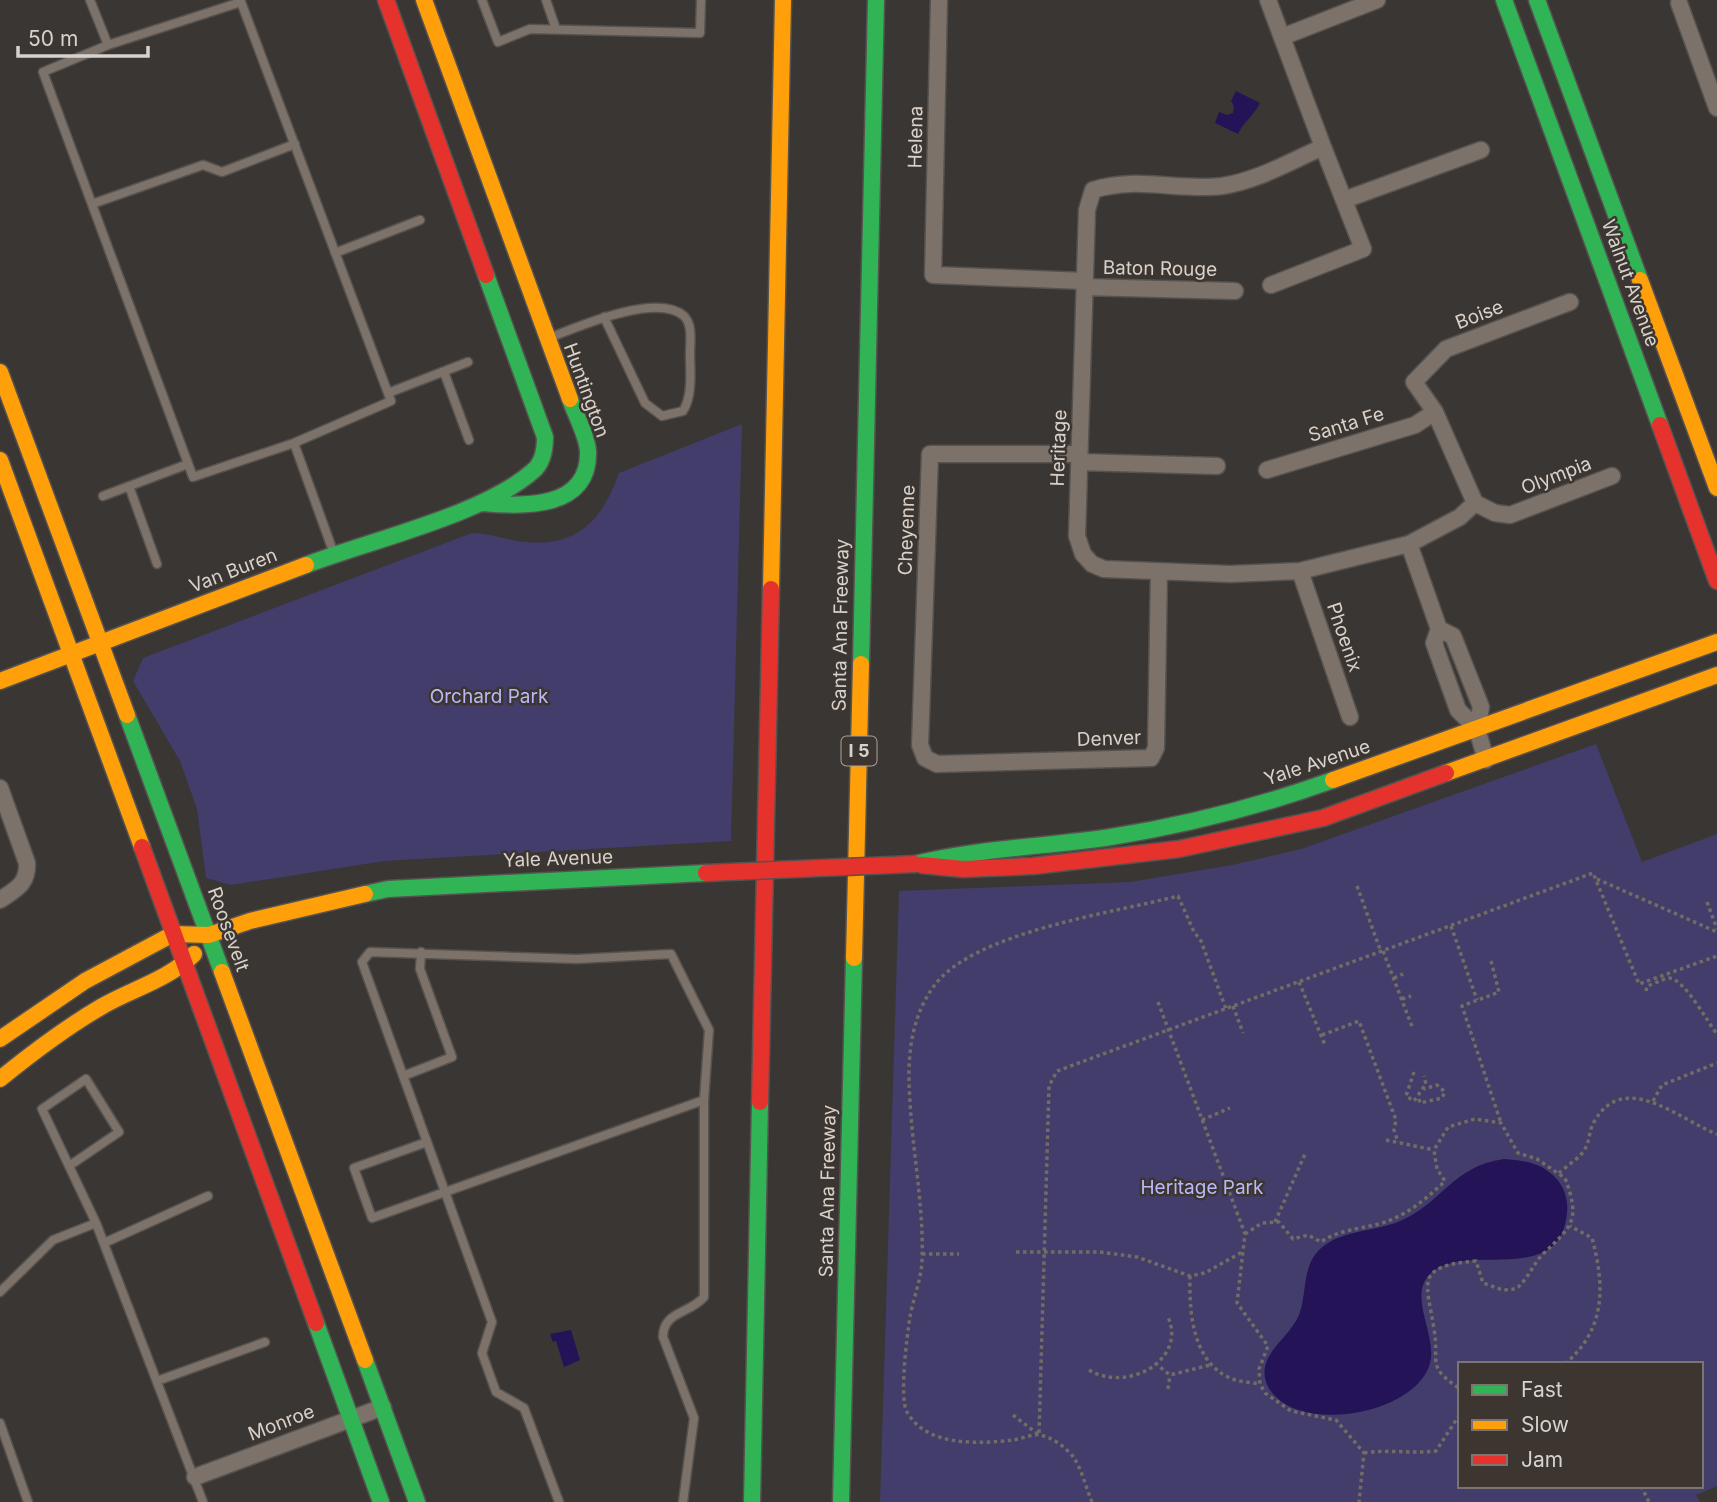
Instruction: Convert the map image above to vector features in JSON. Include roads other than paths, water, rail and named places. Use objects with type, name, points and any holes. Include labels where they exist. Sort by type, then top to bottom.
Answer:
[{"type":"main road","points":[[386,0],[545,437],[545,451],[536,470],[483,503]]},
{"type":"main road","name":"Huntington","points":[[424,0],[588,449],[583,478],[569,495],[541,506],[483,503]]},
{"type":"main road","points":[[752,1502],[783,0]]},
{"type":"main road","name":"Santa Ana Freeway","points":[[841,1502],[876,0]]},
{"type":"main road","name":"Walnut Avenue","points":[[1504,0],[1717,581]]},
{"type":"main road","name":"Walnut Avenue","points":[[1537,0],[1717,488]]},
{"type":"main road","name":"Roosevelt","points":[[0,372],[418,1502]]},
{"type":"main road","points":[[0,460],[381,1502]]},
{"type":"main road","name":"Van Buren","points":[[0,681],[334,554],[483,503]]},
{"type":"main road","name":"Yale Avenue","points":[[0,1039],[85,981],[173,934],[209,935],[250,921],[388,890],[915,864],[952,855],[1111,837],[1223,814],[1302,791],[1717,642]]},
{"type":"main road","name":"Yale Avenue","points":[[915,864],[953,871],[1092,863],[1193,848],[1323,818],[1717,675]]},
{"type":"main road","points":[[0,1079],[66,1028],[133,989],[185,965],[209,935]]},
{"type":"street","name":"Helena","points":[[933,275],[939,0]]},
{"type":"street","points":[[1268,0],[1363,249],[1271,285]]},
{"type":"street","points":[[1282,37],[1377,0]]},
{"type":"street","points":[[1679,3],[1717,108]]},
{"type":"street","name":"Heritage","points":[[1323,147],[1266,173],[1222,186],[1116,183],[1093,190],[1087,210],[1079,458],[1077,536],[1083,554],[1092,564],[1104,569],[1230,574],[1300,571],[1409,544],[1460,517],[1475,503]]},
{"type":"street","points":[[1344,200],[1481,150]]},
{"type":"street","name":"Baton Rouge","points":[[933,275],[1235,291]]},
{"type":"street","name":"Boise","points":[[1435,412],[1414,382],[1446,349],[1570,302]]},
{"type":"street","points":[[1435,412],[1475,503]]},
{"type":"street","name":"Santa Fe","points":[[1267,470],[1415,425],[1435,412]]},
{"type":"street","name":"Cheyenne","points":[[925,758],[920,745],[930,454],[1079,458]]},
{"type":"street","points":[[1079,458],[1217,467]]},
{"type":"street","name":"Olympia","points":[[1475,503],[1495,513],[1510,514],[1612,476]]},
{"type":"street","points":[[1409,544],[1439,629],[1452,636],[1481,706],[1477,729],[1486,760]]},
{"type":"street","name":"Phoenix","points":[[1300,571],[1350,717]]},
{"type":"street","name":"Denver","points":[[925,758],[937,764],[1151,758],[1156,748],[1159,572]]},
{"type":"street","points":[[0,788],[27,863],[28,875],[23,885],[0,900]]},
{"type":"street","name":"Monroe","points":[[195,1477],[383,1407]]},
{"type":"lane","points":[[90,0],[108,45]]},
{"type":"lane","points":[[482,0],[498,42],[530,29],[700,33],[701,0]]},
{"type":"lane","points":[[546,0],[556,29]]},
{"type":"lane","points":[[241,2],[391,401],[294,443],[193,477],[43,72],[108,45],[241,2]]},
{"type":"lane","points":[[92,204],[203,165],[222,172],[295,144]]},
{"type":"lane","points":[[335,253],[421,220]]},
{"type":"lane","points":[[546,340],[604,317],[653,309],[673,312],[686,319],[690,333],[690,382],[683,411],[662,416],[645,403],[604,317]]},
{"type":"lane","points":[[388,393],[468,362]]},
{"type":"lane","points":[[444,372],[469,440]]},
{"type":"lane","points":[[294,443],[334,554]]},
{"type":"lane","points":[[103,496],[188,464]]},
{"type":"lane","points":[[129,486],[157,564]]},
{"type":"lane","points":[[559,1502],[524,1408],[496,1392],[482,1353],[492,1322],[362,962],[370,952],[578,959],[671,954],[709,1030],[704,1100],[704,1297],[698,1306],[668,1318],[663,1327],[663,1337],[694,1418],[683,1502]]},
{"type":"lane","points":[[403,1076],[452,1057],[421,969],[421,952]]},
{"type":"lane","points":[[69,1166],[119,1132],[86,1079],[43,1109],[69,1166],[96,1223],[203,1502]]},
{"type":"lane","points":[[427,1142],[354,1168],[372,1218],[704,1100]]},
{"type":"lane","points":[[104,1243],[208,1196]]},
{"type":"lane","points":[[0,1292],[53,1240],[96,1223]]},
{"type":"lane","points":[[158,1381],[265,1342]]},
{"type":"lane","points":[[0,1424],[28,1502]]},
{"type":"park label","name":"Orchard Park","points":[[489,696]]},
{"type":"park label","name":"Heritage Park","points":[[1202,1187]]}]
